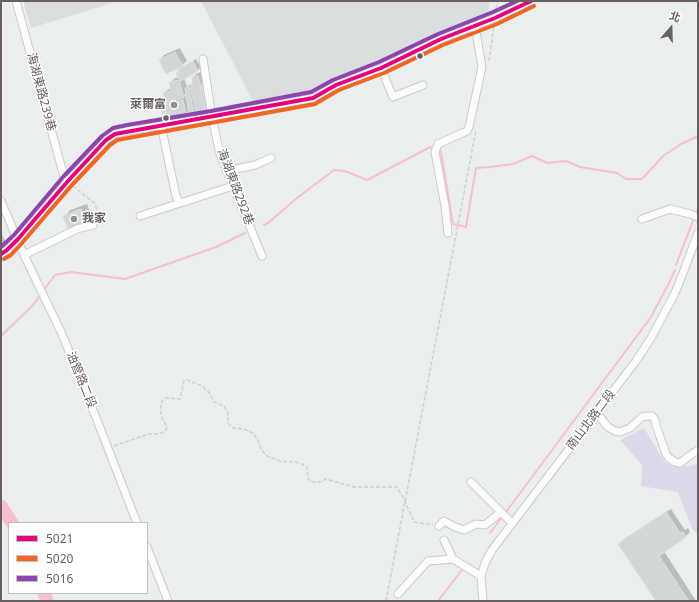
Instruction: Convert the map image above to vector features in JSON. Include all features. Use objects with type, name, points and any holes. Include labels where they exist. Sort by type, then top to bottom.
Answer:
[{"type":"street","name":"海湖東路239巷","points":[[16,1],[67,182]]},
{"type":"street","points":[[1,254],[18,239],[67,182],[106,140],[115,134],[313,98],[336,85],[381,68],[441,39],[495,18],[531,1]]},
{"type":"street","points":[[448,233],[436,149],[438,144],[467,131],[469,127],[482,67],[475,26]]},
{"type":"street","name":"海湖東路292巷","points":[[203,59],[212,117],[220,154],[262,256]]},
{"type":"street","points":[[381,68],[393,97],[423,85]]},
{"type":"street","points":[[161,125],[176,196],[180,203]]},
{"type":"street","points":[[226,171],[255,165],[271,158]]},
{"type":"street","points":[[140,216],[234,186]]},
{"type":"street","name":"油管路二段","points":[[1,201],[24,255],[62,334],[138,522]]},
{"type":"street","points":[[642,219],[670,210],[690,214],[698,218]]},
{"type":"street","points":[[24,255],[77,229],[93,225]]},
{"type":"street","name":"南山北路二段","points":[[483,601],[481,576],[485,563],[492,550],[636,361],[651,338],[678,287],[698,233]]},
{"type":"street","points":[[596,412],[608,427],[620,432],[630,428],[642,417],[652,416],[655,420],[666,454],[674,462],[680,463],[698,450]]},
{"type":"street","points":[[471,482],[512,523]]},
{"type":"street","points":[[439,526],[444,521],[464,530],[476,524],[485,524],[501,512]]},
{"type":"street","points":[[444,540],[453,559],[481,576]]},
{"type":"street","points":[[148,550],[168,601]]},
{"type":"street","points":[[398,594],[428,561],[453,559]]},
{"type":"path","points":[[386,601],[477,127]]},
{"type":"path","points":[[67,182],[94,203],[102,220]]},
{"type":"path","points":[[108,448],[149,434],[162,433],[165,431],[166,427],[161,416],[161,403],[166,398],[180,399],[184,382],[188,380],[200,385],[208,391],[214,402],[224,406],[228,413],[228,423],[233,428],[244,429],[253,433],[258,440],[261,449],[267,456],[280,461],[295,462],[307,467],[310,482],[320,482],[326,479],[354,487],[397,487],[406,500],[414,522],[439,526]]},
{"type":"shaded area","points":[[23,1],[119,1],[31,28]]},
{"type":"shaded area","points":[[201,1],[490,1],[486,20],[456,31],[447,28],[428,36],[423,45],[306,91],[254,103]]},
{"type":"shaded area","points":[[644,428],[664,461],[673,467],[698,464],[698,535],[692,528],[678,492],[641,486],[642,465],[620,440]]},
{"type":"building","points":[[175,52],[183,66],[166,74],[159,60]]},
{"type":"building","points":[[193,61],[198,71],[180,81],[176,73],[179,72],[178,70]]},
{"type":"building","points":[[198,76],[200,84],[202,84],[206,111],[196,113],[190,85],[193,84],[192,77]]},
{"type":"building","points":[[179,80],[184,98],[166,102],[163,93],[171,91],[169,82]]},
{"type":"building","points":[[189,87],[194,114],[189,115],[185,88]]},
{"type":"building","points":[[183,100],[186,114],[164,120],[160,105]]},
{"type":"building","name":"我家","points":[[81,209],[85,222],[68,229],[63,216]]},
{"type":"building","points":[[666,512],[680,533],[683,532],[686,537],[659,556],[641,528]]},
{"type":"building","points":[[641,528],[689,601],[656,601],[618,544]]},
{"type":"waterway","points":[[264,225],[334,170],[345,171],[367,180],[430,147],[441,152],[453,224],[466,227],[476,168],[513,164],[532,156],[547,163],[566,161],[580,167],[617,173],[626,179],[642,179],[663,156],[681,144],[698,136]]},
{"type":"waterway","points":[[696,213],[698,208]]},
{"type":"waterway","points":[[676,265],[694,218]]},
{"type":"waterway","points":[[43,291],[55,275],[71,272],[125,279],[216,247],[245,233]]},
{"type":"waterway","points":[[506,512],[651,317],[675,270]]},
{"type":"waterway","points":[[1,336],[32,306],[41,295]]},
{"type":"waterway","points":[[1,506],[11,522]]},
{"type":"waterway","points":[[490,533],[502,517]]},
{"type":"waterway","points":[[438,601],[462,570]]},
{"type":"waterway","points":[[44,594],[47,601]]},
{"type":"transit line","name":"5016","points":[[1,247],[14,235],[63,177],[102,136],[113,128],[311,92],[333,80],[379,62],[438,34],[517,1]]},
{"type":"transit line","name":"5021","points":[[1,254],[18,239],[106,140],[115,134],[313,98],[336,85],[381,68],[441,39],[495,18],[531,1]]},
{"type":"transit line","name":"5020","points":[[4,259],[11,255],[72,185],[110,145],[117,140],[315,104],[339,90],[384,73],[443,45],[497,24],[534,6]]},
{"type":"place","name":"萊爾富","points":[[174,105]]},
{"type":"place","name":"我家","points":[[74,219]]}]
